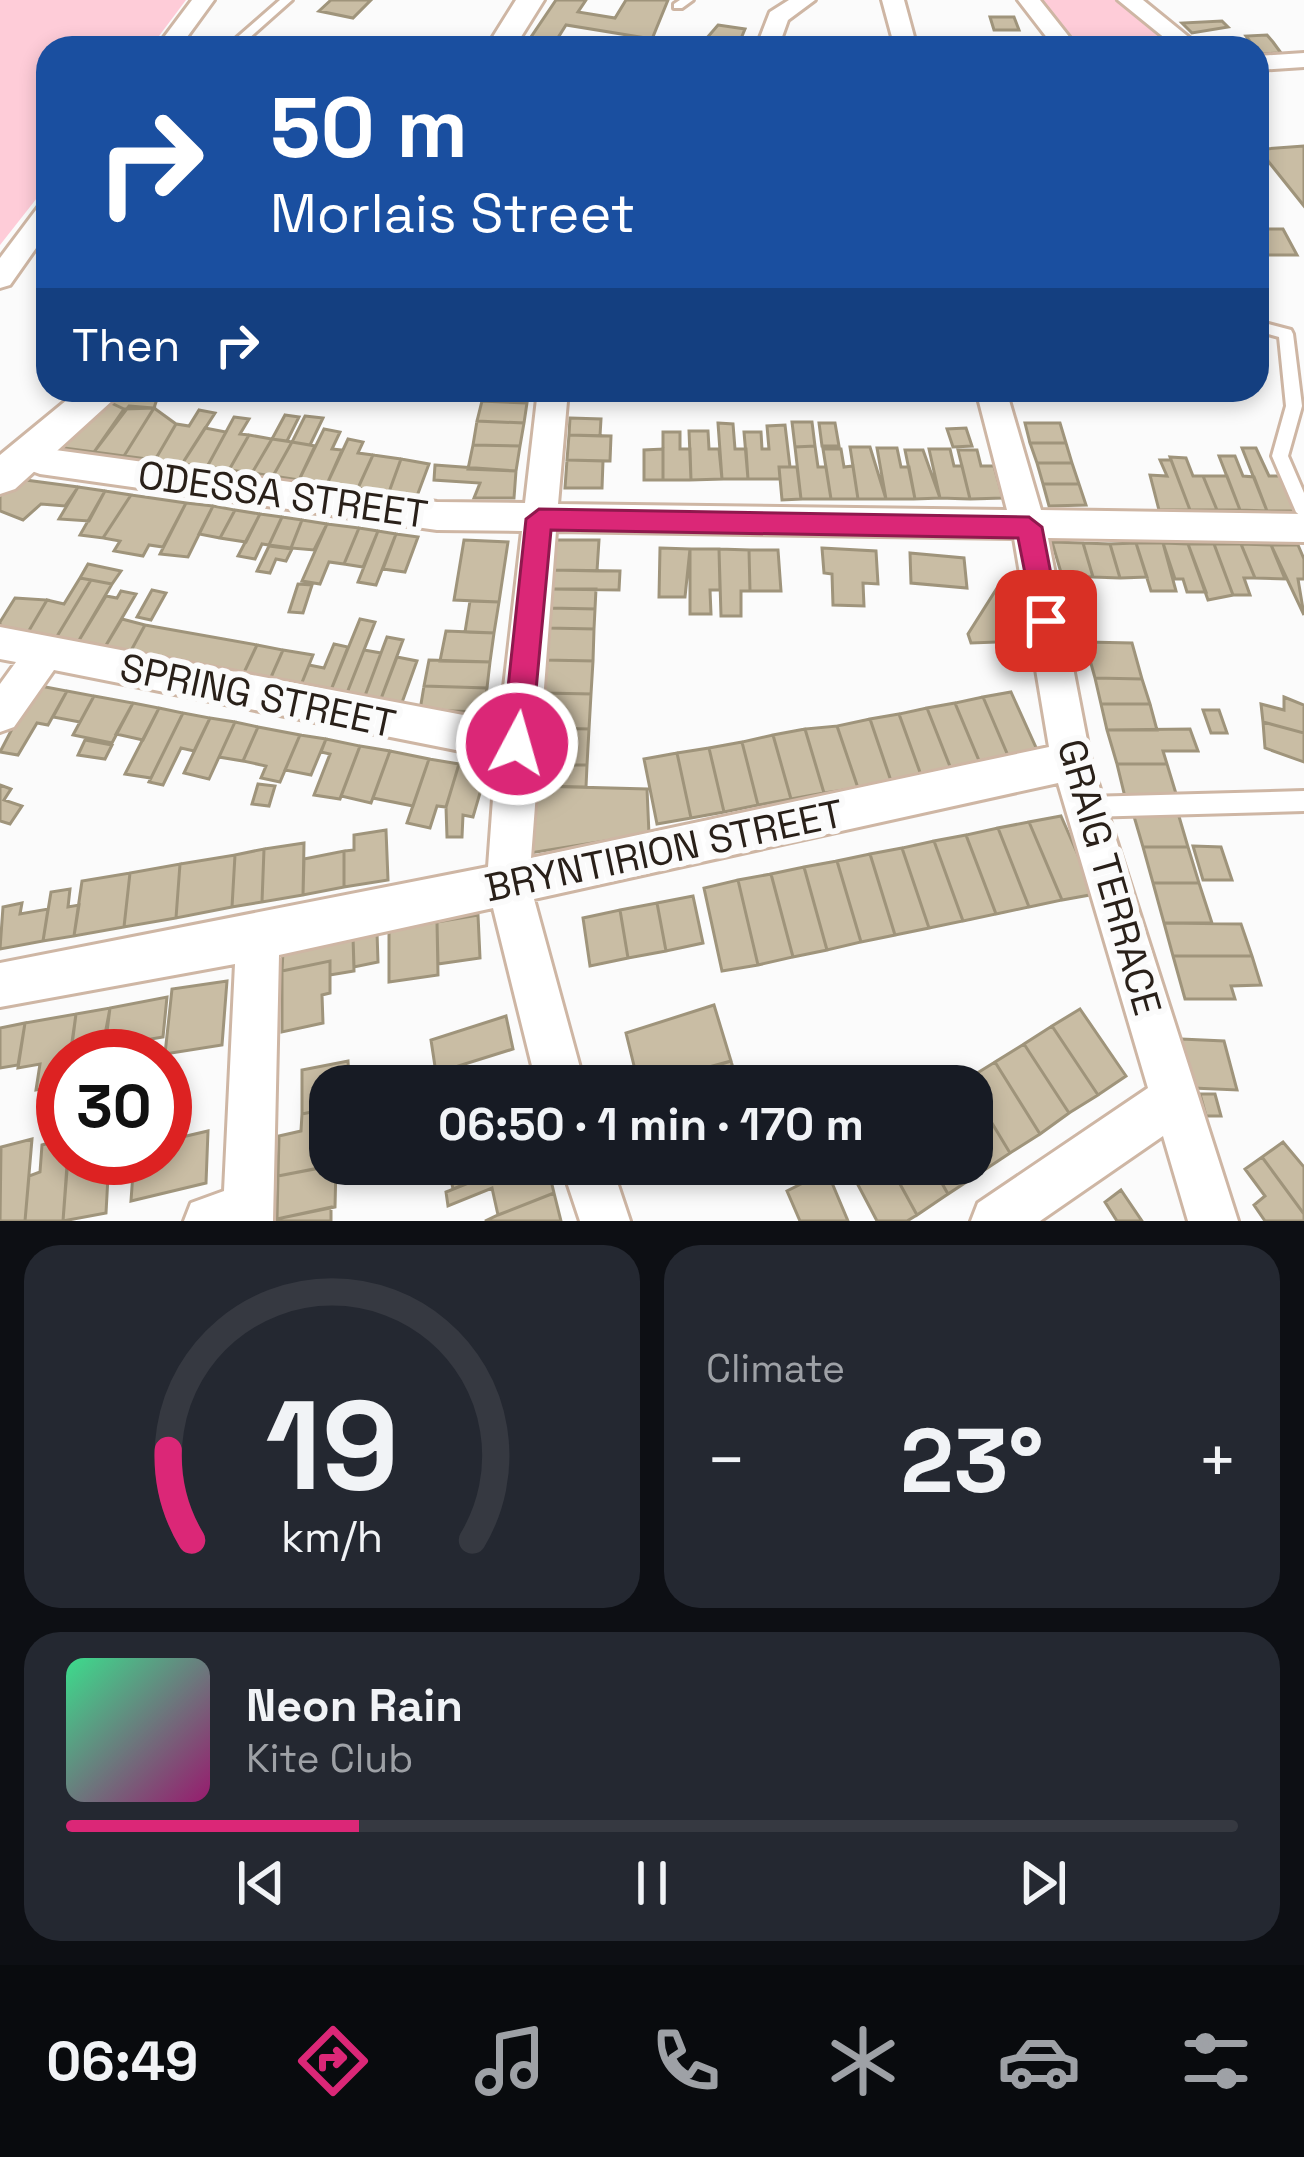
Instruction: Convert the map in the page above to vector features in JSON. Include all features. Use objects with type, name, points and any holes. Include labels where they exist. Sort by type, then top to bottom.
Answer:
[{"type":"street","points":[[176,36],[202,0]]},
{"type":"street","points":[[508,36],[530,0]]},
{"type":"street","points":[[771,36],[778,17],[804,0]]},
{"type":"street","points":[[893,0],[903,36]]},
{"type":"street","points":[[1029,0],[1057,36]]},
{"type":"street","points":[[1130,0],[1176,36]]},
{"type":"street","points":[[1269,62],[1304,61]]},
{"type":"street","points":[[0,278],[36,228]]},
{"type":"street","points":[[11,465],[90,402]]},
{"type":"street","points":[[553,402],[517,744],[508,883],[555,1065]]},
{"type":"street","name":"GRAIG TERRACE","points":[[994,402],[1029,527],[1072,761],[1213,1221]]},
{"type":"street","name":"ODESSA STREET","points":[[11,465],[40,461],[437,516],[1302,529]]},
{"type":"street","name":"SPRING STREET","points":[[0,643],[517,744]]},
{"type":"street","points":[[0,714],[46,652]]},
{"type":"street","name":"BRYNTIRION STREET","points":[[0,986],[258,938],[1072,761]]},
{"type":"street","points":[[235,1217],[258,938]]},
{"type":"street","points":[[996,1221],[1176,1098]]},
{"type":"street","points":[[593,1185],[604,1221]]},
{"type":"lane","points":[[245,36],[286,0]]},
{"type":"lane","points":[[1269,329],[1286,334],[1294,406],[1280,456],[1302,529]]},
{"type":"lane","points":[[1086,807],[1304,801]]},
{"type":"shaded area","points":[[0,0],[186,0],[159,36],[36,36],[36,199],[0,245]]},
{"type":"shaded area","points":[[1037,0],[1117,0],[1164,36],[1066,36]]},
{"type":"building","points":[[331,0],[371,0],[353,18],[319,11]]},
{"type":"building","points":[[556,0],[586,0],[578,12],[615,18],[626,0],[668,0],[653,36],[566,25],[559,36],[532,36]]},
{"type":"building","points":[[990,17],[1014,17],[1019,30],[994,30]]},
{"type":"building","points":[[1222,21],[1228,27],[1192,33],[1182,23]]},
{"type":"building","points":[[718,25],[745,29],[742,36],[709,36]]},
{"type":"building","points":[[1269,38],[1281,53],[1269,54]]},
{"type":"building","points":[[1304,146],[1304,206],[1269,162],[1269,149]]},
{"type":"building","points":[[1269,229],[1283,229],[1297,255],[1269,255]]},
{"type":"building","points":[[106,402],[124,409],[94,452],[64,448],[63,441]]},
{"type":"building","points":[[109,402],[156,402],[154,408],[124,409]]},
{"type":"building","points":[[482,402],[527,403],[524,423],[477,421]]},
{"type":"building","points":[[129,406],[154,408],[124,456],[94,452]]},
{"type":"building","points":[[154,408],[176,424],[155,460],[124,456]]},
{"type":"building","points":[[199,410],[215,413],[182,464],[155,460],[176,424],[189,426]]},
{"type":"building","points":[[285,415],[299,417],[287,441],[272,439]]},
{"type":"building","points":[[305,416],[323,418],[310,445],[292,442]]},
{"type":"building","points":[[234,417],[249,419],[240,434],[249,435],[229,470],[207,467]]},
{"type":"building","points":[[570,418],[601,419],[600,436],[569,435]]},
{"type":"building","points":[[477,421],[524,423],[520,446],[473,445]]},
{"type":"building","points":[[792,422],[812,422],[815,446],[795,447]]},
{"type":"building","points":[[718,423],[733,424],[735,449],[746,449],[748,479],[722,479]]},
{"type":"building","points":[[819,423],[835,423],[839,446],[822,446]]},
{"type":"building","points":[[1025,423],[1060,423],[1066,443],[1030,443]]},
{"type":"building","points":[[785,425],[790,467],[779,467],[780,479],[748,479],[744,432],[761,432],[762,449],[769,449],[767,426]]},
{"type":"building","points":[[205,428],[226,432],[207,467],[182,464]]},
{"type":"building","points":[[966,428],[972,446],[953,447],[947,429]]},
{"type":"building","points":[[324,429],[340,432],[332,449],[342,450],[327,484],[299,480]]},
{"type":"building","points":[[689,431],[708,431],[709,449],[719,449],[722,479],[691,480]]},
{"type":"building","points":[[663,432],[680,432],[680,449],[690,449],[691,480],[663,480]]},
{"type":"building","points":[[249,435],[272,439],[252,473],[229,470]]},
{"type":"building","points":[[569,435],[611,436],[610,461],[567,460]]},
{"type":"building","points":[[272,439],[292,442],[273,476],[252,473]]},
{"type":"building","points":[[348,439],[363,442],[358,453],[373,455],[358,488],[327,484]]},
{"type":"building","points":[[292,442],[315,446],[299,480],[273,476]]},
{"type":"building","points":[[1030,443],[1066,443],[1072,463],[1037,463]]},
{"type":"building","points":[[473,445],[520,446],[516,471],[468,469]]},
{"type":"building","points":[[815,446],[818,467],[826,467],[831,499],[801,499],[795,447]]},
{"type":"building","points":[[850,447],[870,447],[886,499],[858,499]]},
{"type":"building","points":[[877,448],[897,448],[901,467],[909,467],[915,499],[886,499]]},
{"type":"building","points":[[1242,448],[1256,448],[1269,476],[1280,476],[1296,511],[1267,511]]},
{"type":"building","points":[[663,449],[663,480],[644,480],[644,450]]},
{"type":"building","points":[[823,449],[841,449],[844,467],[853,466],[858,499],[831,499]]},
{"type":"building","points":[[929,449],[950,449],[954,466],[962,466],[970,499],[940,498]]},
{"type":"building","points":[[905,450],[923,450],[940,498],[915,499]]},
{"type":"building","points":[[958,450],[977,450],[981,466],[994,466],[1003,498],[970,499]]},
{"type":"building","points":[[373,455],[401,459],[389,492],[358,488]]},
{"type":"building","points":[[1219,456],[1235,456],[1243,476],[1254,477],[1267,511],[1240,510]]},
{"type":"building","points":[[1170,457],[1186,458],[1193,476],[1203,476],[1217,510],[1190,510]]},
{"type":"building","points":[[401,459],[429,464],[417,496],[389,492]]},
{"type":"building","points":[[567,460],[603,461],[602,488],[565,488]]},
{"type":"building","points":[[1160,460],[1171,460],[1190,510],[1159,510],[1150,475],[1167,476]]},
{"type":"building","points":[[1037,463],[1072,463],[1079,484],[1043,484]]},
{"type":"building","points":[[435,465],[516,471],[514,498],[474,498],[480,483],[434,480]]},
{"type":"building","points":[[779,467],[797,467],[801,499],[782,500]]},
{"type":"building","points":[[1203,476],[1227,476],[1240,510],[1217,510]]},
{"type":"building","points":[[18,479],[78,487],[65,506],[41,504],[23,520],[0,511],[0,493]]},
{"type":"building","points":[[1043,484],[1079,484],[1086,505],[1049,506]]},
{"type":"building","points":[[78,487],[105,491],[89,521],[59,519]]},
{"type":"building","points":[[105,491],[131,495],[103,538],[80,535]]},
{"type":"building","points":[[131,495],[186,503],[163,547],[149,545],[143,556],[114,551],[120,541],[103,538]]},
{"type":"building","points":[[186,503],[213,506],[188,557],[160,554]]},
{"type":"building","points":[[213,506],[235,510],[220,538],[199,534]]},
{"type":"building","points":[[235,510],[260,514],[246,542],[220,538]]},
{"type":"building","points":[[260,514],[282,517],[269,545],[262,544],[255,559],[238,556]]},
{"type":"building","points":[[282,517],[302,520],[291,548],[269,545]]},
{"type":"building","points":[[302,520],[327,524],[314,550],[291,548]]},
{"type":"building","points":[[327,524],[359,528],[344,564],[329,562],[320,584],[302,581]]},
{"type":"building","points":[[359,528],[378,531],[363,567],[344,564]]},
{"type":"building","points":[[378,531],[396,534],[376,585],[358,582]]},
{"type":"building","points":[[396,534],[418,537],[405,572],[383,569]]},
{"type":"building","points":[[464,540],[508,542],[499,602],[454,600]]},
{"type":"building","points":[[555,540],[599,540],[597,571],[553,570]]},
{"type":"building","points":[[1052,542],[1083,543],[1093,577],[1062,576]]},
{"type":"building","points":[[1083,543],[1110,544],[1120,578],[1093,577]]},
{"type":"building","points":[[1136,543],[1163,543],[1176,591],[1151,591]]},
{"type":"building","points":[[1136,543],[1147,577],[1120,578],[1110,544]]},
{"type":"building","points":[[1163,543],[1188,544],[1206,592],[1187,592],[1183,579],[1175,579]]},
{"type":"building","points":[[1188,544],[1214,544],[1233,595],[1208,600]]},
{"type":"building","points":[[1214,544],[1241,544],[1255,578],[1244,578],[1250,595],[1233,595]]},
{"type":"building","points":[[1241,544],[1271,545],[1285,579],[1255,578]]},
{"type":"building","points":[[1271,545],[1298,545],[1304,559],[1304,579],[1298,579],[1304,615]]},
{"type":"building","points":[[269,546],[292,549],[286,561],[276,559],[270,573],[257,571]]},
{"type":"building","points":[[660,548],[690,549],[685,597],[659,597]]},
{"type":"building","points":[[822,548],[876,551],[878,584],[863,583],[864,606],[833,605],[832,574],[824,573]]},
{"type":"building","points":[[690,549],[719,549],[720,590],[710,590],[711,614],[690,614]]},
{"type":"building","points":[[719,549],[749,550],[750,591],[741,591],[741,616],[721,616]]},
{"type":"building","points":[[749,550],[778,550],[781,591],[750,591]]},
{"type":"building","points":[[910,553],[964,558],[967,588],[911,583]]},
{"type":"building","points":[[88,564],[121,571],[112,584],[80,578]]},
{"type":"building","points":[[553,570],[620,571],[619,590],[551,589]]},
{"type":"building","points":[[80,578],[91,580],[53,643],[24,639],[47,600],[64,604]]},
{"type":"building","points":[[91,580],[112,584],[75,647],[53,643]]},
{"type":"building","points":[[1018,583],[1028,641],[971,643],[968,634],[999,585]]},
{"type":"building","points":[[298,584],[312,585],[303,613],[289,612]]},
{"type":"building","points":[[551,589],[596,589],[595,609],[550,608]]},
{"type":"building","points":[[152,590],[166,593],[151,620],[137,617]]},
{"type":"building","points":[[121,591],[136,594],[102,652],[75,647],[106,596],[117,598]]},
{"type":"building","points":[[15,598],[47,600],[24,639],[0,636],[0,622]]},
{"type":"building","points":[[470,601],[499,602],[494,633],[465,632]]},
{"type":"building","points":[[550,608],[595,609],[594,629],[548,628]]},
{"type":"building","points":[[122,619],[145,625],[127,658],[102,652]]},
{"type":"building","points":[[360,619],[375,622],[345,698],[329,695]]},
{"type":"building","points":[[145,625],[257,645],[241,679],[127,658]]},
{"type":"building","points":[[548,628],[594,629],[593,661],[545,660]]},
{"type":"building","points":[[446,631],[494,633],[490,662],[440,661]]},
{"type":"building","points":[[387,637],[403,640],[379,704],[363,701]]},
{"type":"building","points":[[1085,642],[1132,643],[1142,679],[1095,678]]},
{"type":"building","points":[[334,644],[348,647],[329,695],[299,690],[309,665],[324,668]]},
{"type":"building","points":[[257,645],[283,650],[268,684],[241,679]]},
{"type":"building","points":[[283,650],[313,655],[299,690],[268,684]]},
{"type":"building","points":[[364,650],[381,653],[363,701],[345,698]]},
{"type":"building","points":[[397,657],[417,661],[400,708],[379,704]]},
{"type":"building","points":[[429,660],[490,662],[487,688],[424,686]]},
{"type":"building","points":[[545,660],[593,661],[591,694],[543,693]]},
{"type":"building","points":[[1095,678],[1142,679],[1150,704],[1101,704]]},
{"type":"building","points":[[35,685],[67,691],[48,725],[37,723],[18,755],[0,752]]},
{"type":"building","points":[[424,686],[487,688],[483,712],[420,710]]},
{"type":"building","points":[[67,691],[94,696],[80,722],[53,717]]},
{"type":"building","points":[[1011,692],[1038,752],[1009,758],[983,697]]},
{"type":"building","points":[[543,693],[591,694],[589,729],[540,728]]},
{"type":"building","points":[[94,696],[133,703],[112,743],[73,735]]},
{"type":"building","points":[[983,697],[1009,758],[980,763],[955,703]]},
{"type":"building","points":[[1284,697],[1304,705],[1304,733],[1263,722],[1261,704],[1284,710]]},
{"type":"building","points":[[133,703],[159,708],[143,740],[116,734]]},
{"type":"building","points":[[955,703],[980,763],[951,769],[927,708]]},
{"type":"building","points":[[1101,704],[1150,704],[1157,730],[1107,730]]},
{"type":"building","points":[[159,708],[183,713],[151,778],[125,774]]},
{"type":"building","points":[[927,708],[951,769],[921,775],[899,714]]},
{"type":"building","points":[[1203,710],[1219,710],[1227,733],[1211,733]]},
{"type":"building","points":[[183,713],[210,718],[194,751],[181,748],[163,785],[149,782]]},
{"type":"building","points":[[899,714],[921,775],[891,781],[870,719]]},
{"type":"building","points":[[210,718],[235,722],[209,779],[184,773]]},
{"type":"building","points":[[870,719],[891,781],[858,788],[837,726]]},
{"type":"building","points":[[235,722],[258,727],[243,761],[219,757]]},
{"type":"building","points":[[1263,722],[1304,733],[1304,762],[1265,748]]},
{"type":"building","points":[[837,726],[858,788],[824,793],[805,729]]},
{"type":"building","points":[[258,727],[300,735],[280,782],[261,778],[266,766],[243,761]]},
{"type":"building","points":[[540,728],[589,729],[587,765],[537,765]]},
{"type":"building","points":[[805,729],[824,793],[791,799],[773,735]]},
{"type":"building","points":[[1190,729],[1198,751],[1163,751],[1167,764],[1117,764],[1107,730]]},
{"type":"building","points":[[300,735],[326,739],[311,775],[285,770]]},
{"type":"building","points":[[773,735],[791,799],[758,805],[742,742]]},
{"type":"building","points":[[326,739],[360,746],[340,799],[314,795],[330,754],[321,752]]},
{"type":"building","points":[[85,740],[112,745],[105,759],[78,755]]},
{"type":"building","points":[[742,742],[758,805],[724,812],[709,748]]},
{"type":"building","points":[[360,746],[390,751],[371,803],[341,796]]},
{"type":"building","points":[[709,748],[724,812],[691,818],[677,753]]},
{"type":"building","points":[[390,751],[429,759],[413,806],[373,798]]},
{"type":"building","points":[[677,753],[691,818],[657,824],[644,759]]},
{"type":"building","points":[[429,759],[459,764],[446,807],[437,806],[430,828],[407,823]]},
{"type":"building","points":[[459,764],[487,769],[473,817],[463,815],[462,837],[447,837],[446,807]]},
{"type":"building","points":[[1117,764],[1167,764],[1177,797],[1125,797]]},
{"type":"building","points":[[537,765],[587,765],[586,787],[536,786]]},
{"type":"building","points":[[258,784],[275,786],[269,806],[252,804]]},
{"type":"building","points":[[0,785],[11,789],[4,800],[22,806],[10,824],[0,821]]},
{"type":"building","points":[[536,786],[647,789],[649,834],[530,853]]},
{"type":"building","points":[[1133,813],[1178,813],[1188,847],[1143,847]]},
{"type":"building","points":[[1061,816],[1095,894],[1062,900],[1029,822]]},
{"type":"building","points":[[1029,822],[1062,900],[1029,907],[998,828]]},
{"type":"building","points":[[998,828],[1029,907],[996,914],[966,835]]},
{"type":"building","points":[[386,830],[388,880],[344,887],[344,851],[354,850],[354,835]]},
{"type":"building","points":[[966,835],[996,914],[963,921],[934,841]]},
{"type":"building","points":[[934,841],[963,921],[929,928],[902,848]]},
{"type":"building","points":[[304,843],[303,895],[262,902],[264,849]]},
{"type":"building","points":[[1193,846],[1221,847],[1232,880],[1203,880]]},
{"type":"building","points":[[1143,847],[1188,847],[1199,883],[1153,883]]},
{"type":"building","points":[[902,848],[929,928],[895,935],[870,854]]},
{"type":"building","points":[[264,849],[262,902],[232,907],[235,855]]},
{"type":"building","points":[[344,851],[344,887],[303,895],[304,859]]},
{"type":"building","points":[[870,854],[895,935],[861,942],[837,861]]},
{"type":"building","points":[[235,855],[232,907],[176,918],[180,864]]},
{"type":"building","points":[[837,861],[861,942],[827,950],[804,867]]},
{"type":"building","points":[[180,864],[176,918],[124,927],[130,873]]},
{"type":"building","points":[[804,867],[827,950],[793,957],[771,874]]},
{"type":"building","points":[[130,873],[124,927],[74,936],[82,881]]},
{"type":"building","points":[[771,874],[793,957],[758,965],[738,880]]},
{"type":"building","points":[[738,880],[758,965],[722,971],[704,888]]},
{"type":"building","points":[[1153,883],[1199,883],[1212,923],[1164,923]]},
{"type":"building","points":[[70,889],[68,907],[79,905],[74,936],[43,941],[51,892]]},
{"type":"building","points":[[693,896],[703,943],[666,951],[657,903]]},
{"type":"building","points":[[22,903],[20,914],[48,909],[43,941],[0,949],[3,907]]},
{"type":"building","points":[[657,903],[666,951],[628,958],[620,910]]},
{"type":"building","points":[[620,910],[628,958],[590,966],[583,918]]},
{"type":"building","points":[[478,915],[480,958],[438,964],[437,922]]},
{"type":"building","points":[[437,922],[438,975],[389,982],[389,928]]},
{"type":"building","points":[[1164,923],[1241,924],[1252,956],[1173,956]]},
{"type":"building","points":[[377,932],[378,962],[354,967],[353,937]]},
{"type":"building","points":[[353,937],[354,971],[330,975],[330,961],[282,971],[283,951]]},
{"type":"building","points":[[1173,956],[1252,956],[1261,985],[1231,986],[1235,999],[1185,999]]},
{"type":"building","points":[[330,961],[330,993],[322,995],[323,1023],[282,1032],[282,971]]},
{"type":"building","points":[[227,981],[222,1045],[192,1050],[192,1029],[168,1029],[172,989]]},
{"type":"building","points":[[167,997],[164,1029],[107,1029],[110,1008]]},
{"type":"building","points":[[714,1005],[731,1061],[634,1065],[626,1033]]},
{"type":"building","points":[[110,1008],[106,1029],[74,1029],[76,1014]]},
{"type":"building","points":[[1080,1009],[1126,1076],[1098,1095],[1052,1026]]},
{"type":"building","points":[[76,1014],[74,1029],[36,1029],[36,1065],[18,1068],[25,1023]]},
{"type":"building","points":[[506,1016],[513,1049],[462,1065],[435,1065],[431,1040]]},
{"type":"building","points":[[25,1023],[18,1065],[0,1068],[0,1028]]},
{"type":"building","points":[[1052,1026],[1098,1095],[1069,1113],[1024,1044]]},
{"type":"building","points":[[1181,1039],[1224,1041],[1237,1090],[1193,1088]]},
{"type":"building","points":[[1024,1044],[1069,1113],[1040,1134],[995,1062]]},
{"type":"building","points":[[995,1062],[1040,1134],[1010,1153],[993,1125],[990,1065]]},
{"type":"building","points":[[309,1069],[309,1112],[302,1114],[302,1070]]},
{"type":"building","points":[[1200,1094],[1215,1094],[1221,1116],[1206,1116]]},
{"type":"building","points":[[309,1112],[309,1170],[278,1176],[279,1136],[301,1131],[302,1114]]},
{"type":"building","points":[[993,1125],[1010,1153],[993,1164]]},
{"type":"building","points":[[208,1131],[206,1183],[131,1201],[132,1185],[192,1185],[192,1135]]},
{"type":"building","points":[[32,1139],[25,1221],[0,1221],[1,1147]]},
{"type":"building","points":[[1283,1142],[1304,1167],[1304,1214],[1262,1157]]},
{"type":"building","points":[[1262,1157],[1304,1214],[1304,1221],[1265,1221],[1254,1205],[1265,1196],[1245,1169]]},
{"type":"building","points":[[309,1170],[309,1185],[336,1185],[335,1207],[277,1219],[278,1176]]},
{"type":"building","points":[[36,1173],[36,1185],[66,1185],[63,1221],[25,1221],[29,1176]]},
{"type":"building","points":[[66,1185],[108,1185],[106,1213],[63,1221]]},
{"type":"building","points":[[464,1185],[552,1185],[554,1193],[498,1215],[492,1188],[448,1206],[446,1192]]},
{"type":"building","points":[[799,1185],[833,1185],[848,1221],[800,1221],[787,1191]]},
{"type":"building","points":[[858,1185],[901,1185],[917,1215],[907,1221],[877,1221]]},
{"type":"building","points":[[901,1185],[943,1185],[948,1194],[917,1215]]},
{"type":"building","points":[[1121,1190],[1142,1221],[1117,1221],[1105,1202]]},
{"type":"building","points":[[554,1193],[561,1221],[485,1221],[498,1215]]},
{"type":"building","points":[[331,1207],[331,1221],[277,1221],[277,1219]]},
{"type":"route","points":[[517,744],[539,519],[1029,527],[1046,621]]}]
